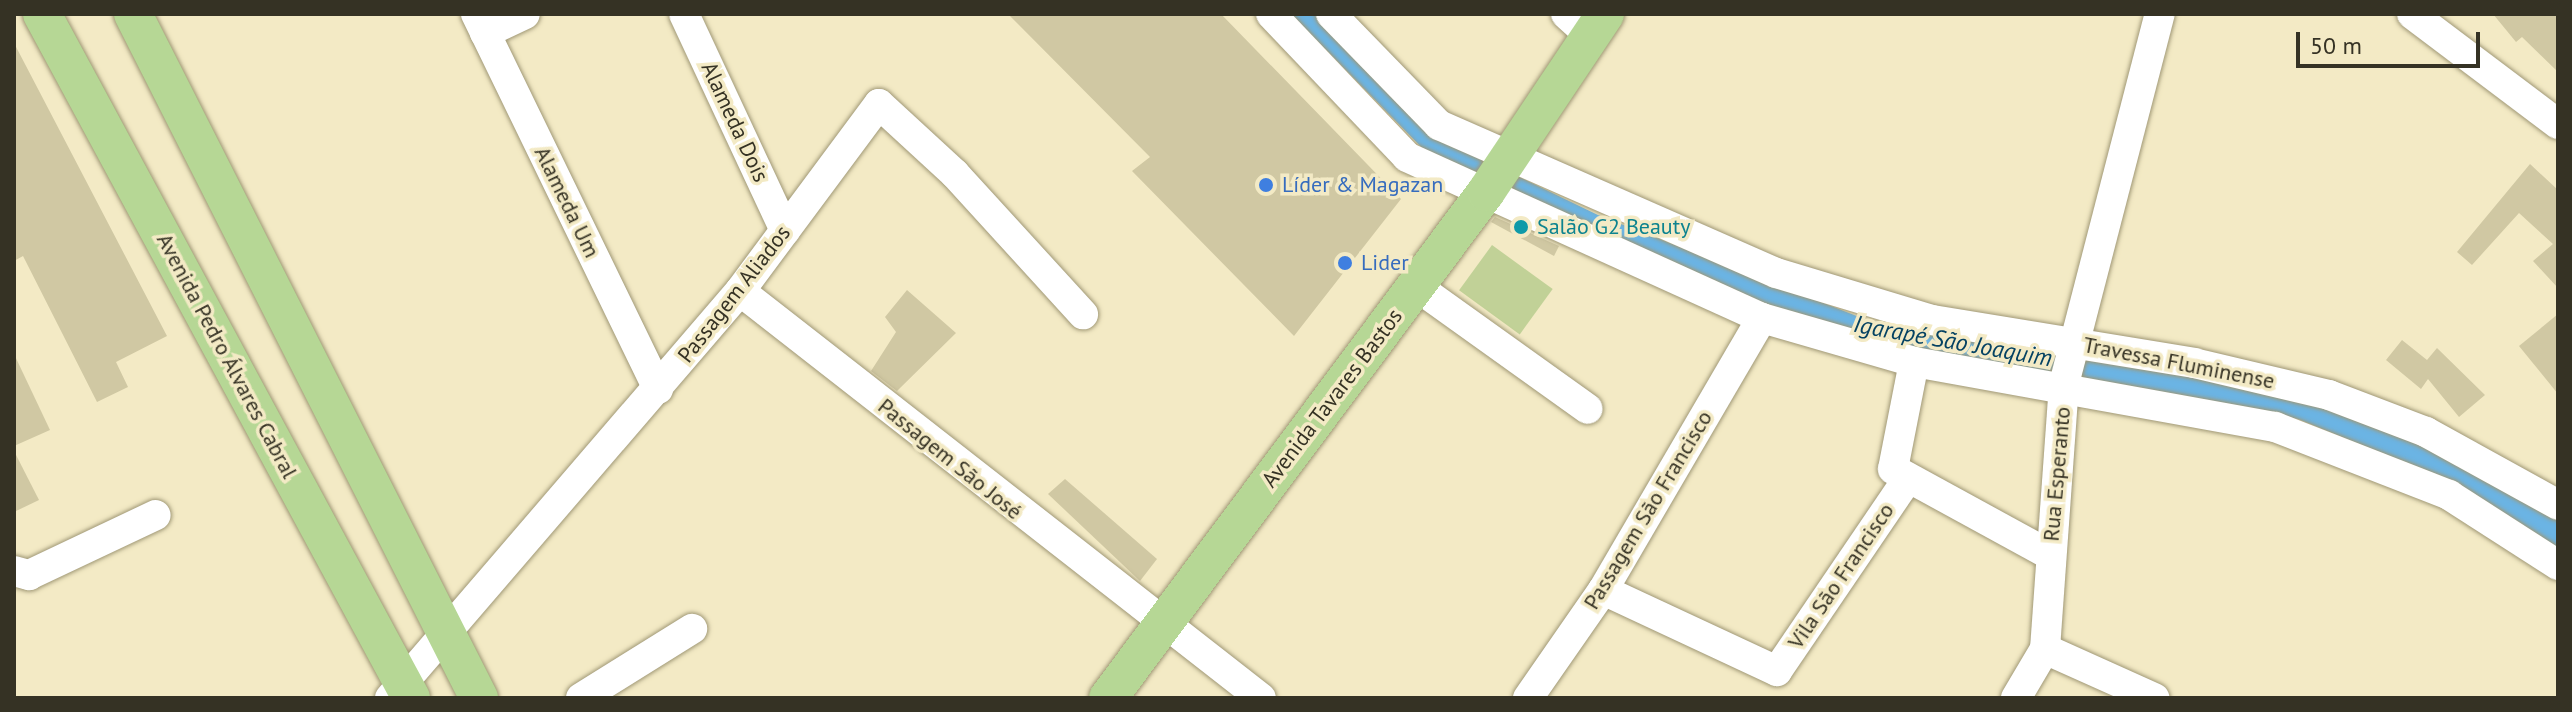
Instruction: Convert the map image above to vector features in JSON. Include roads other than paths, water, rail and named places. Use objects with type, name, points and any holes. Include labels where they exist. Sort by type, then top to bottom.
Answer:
[{"type":"main road","name":"Avenida Pedro Álvares Cabral","points":[[42,14],[401,693]]},
{"type":"main road","points":[[133,14],[479,698]]},
{"type":"main road","name":"Avenida Tavares Bastos","points":[[1108,698],[1497,175],[1587,21]]},
{"type":"street","points":[[480,24],[525,14]]},
{"type":"street","name":"Alameda Dois","points":[[684,14],[785,231]]},
{"type":"street","points":[[1271,14],[1407,157],[1497,175],[1762,318],[1914,362],[2068,363],[2275,427],[2363,455],[2449,495],[2558,565]]},
{"type":"street","name":"Travessa Fluminense","points":[[1331,14],[1439,125],[1497,175],[1853,301],[2068,363],[2329,395],[2426,432],[2558,505]]},
{"type":"street","name":"Rua Esperanto","points":[[2016,698],[2045,649],[2050,555],[2068,363],[2160,14]]},
{"type":"street","points":[[2412,14],[2558,124]]},
{"type":"street","name":"Alameda Um","points":[[480,24],[658,389]]},
{"type":"street","name":"Passagem Aliados","points":[[401,693],[448,632],[740,291],[879,104],[976,195],[1083,314]]},
{"type":"street","points":[[1416,286],[1588,409]]},
{"type":"street","name":"Passagem São José","points":[[740,291],[1161,626],[1261,698]]},
{"type":"street","name":"Passagem São Francisco","points":[[1528,698],[1603,590],[1762,318]]},
{"type":"street","name":"Vila São Francisco","points":[[1914,362],[1893,469],[1906,481],[2050,555]]},
{"type":"street","name":"Vila São Francisco","points":[[1603,590],[1777,671],[1906,481]]},
{"type":"street","points":[[14,571],[29,575],[156,515]]},
{"type":"street","points":[[581,698],[692,629]]},
{"type":"street","points":[[2045,649],[2154,698]]},
{"type":"water","name":"Igarapé São Joaquim","points":[[1291,14],[1320,14],[1439,138],[1598,215],[1867,320],[2264,389],[2394,431],[2558,521],[2558,548],[2452,482],[2298,419],[1929,353],[1771,314],[1429,155]]},
{"type":"place","name":"Líder & Magazan","points":[[1266,185]]},
{"type":"place","name":"Salão G2 Beauty","points":[[1521,227]]},
{"type":"place","name":"Lider","points":[[1345,263]]}]
